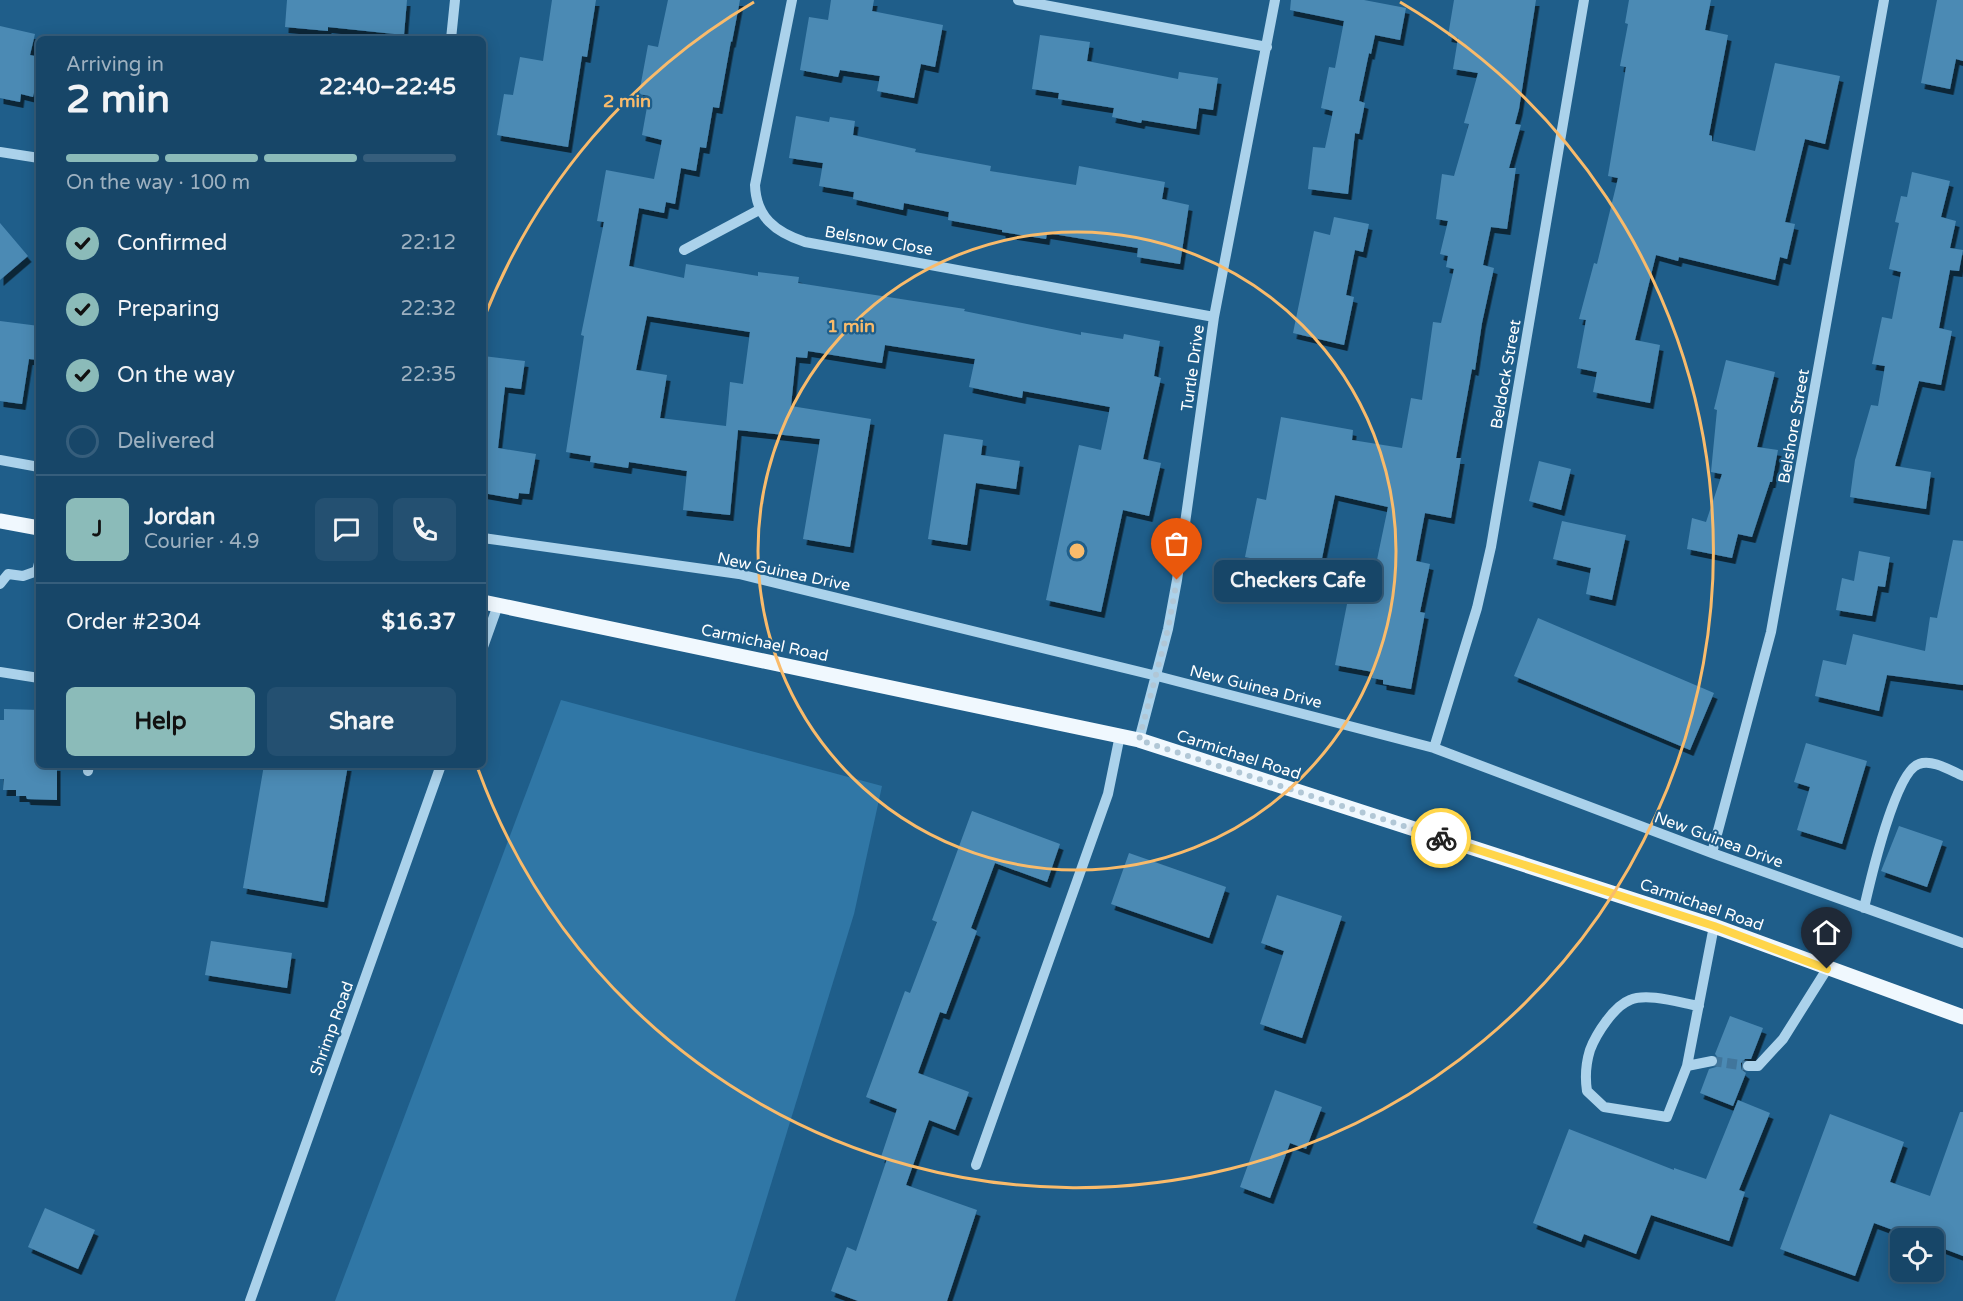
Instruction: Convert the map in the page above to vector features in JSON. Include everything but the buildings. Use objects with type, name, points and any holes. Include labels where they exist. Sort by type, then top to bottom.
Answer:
[{"type":"main road","points":[[0,522],[36,528]]},
{"type":"main road","name":"Carmichael Road","points":[[491,603],[1139,740],[1714,926],[1963,1017]]},
{"type":"street","points":[[451,36],[455,0]]},
{"type":"street","points":[[684,250],[759,210],[755,185],[792,0]]},
{"type":"street","points":[[1018,0],[1267,47]]},
{"type":"street","name":"Turtle Drive","points":[[1139,740],[1168,629],[1214,317],[1275,0]]},
{"type":"street","name":"Beldock Street","points":[[1434,748],[1477,608],[1491,547],[1584,0]]},
{"type":"street","name":"Belshore Street","points":[[1712,853],[1771,632],[1884,0]]},
{"type":"street","points":[[0,152],[36,158]]},
{"type":"street","name":"Belsnow Close","points":[[759,210],[771,223],[788,235],[805,242],[1214,317]]},
{"type":"street","points":[[0,460],[36,466]]},
{"type":"street","name":"New Guinea Drive","points":[[486,538],[739,574],[1157,676],[1434,748],[1712,853],[1963,943]]},
{"type":"street","points":[[0,584],[8,574],[23,576],[36,571]]},
{"type":"street","points":[[486,630],[491,603]]},
{"type":"street","points":[[0,672],[36,678]]},
{"type":"street","points":[[976,1165],[1108,794],[1120,735]]},
{"type":"street","points":[[1864,908],[1877,854],[1897,795],[1909,770],[1920,763],[1938,765],[1963,776]]},
{"type":"street","name":"Shrimp Road","points":[[250,1301],[440,768]]},
{"type":"street","points":[[1699,1006],[1649,997],[1630,999],[1611,1015],[1590,1050],[1585,1077],[1587,1091],[1604,1107],[1667,1117],[1687,1065],[1699,1006],[1714,926]]},
{"type":"street","points":[[1748,1066],[1758,1066],[1783,1039],[1827,969]]},
{"type":"street","points":[[1687,1065],[1712,1061]]},
{"type":"shaded area","points":[[561,700],[882,786],[854,914],[735,1301],[335,1301]]},
{"type":"tunnel","points":[[1712,1061],[1748,1066]]},
{"type":"way so far","points":[[1177,580],[1157,676],[1139,740],[1441,838]]},
{"type":"place","name":"Checkers Cafe","points":[[1177,580]]},
{"type":"route","points":[[1441,838],[1714,926],[1827,969]]}]
